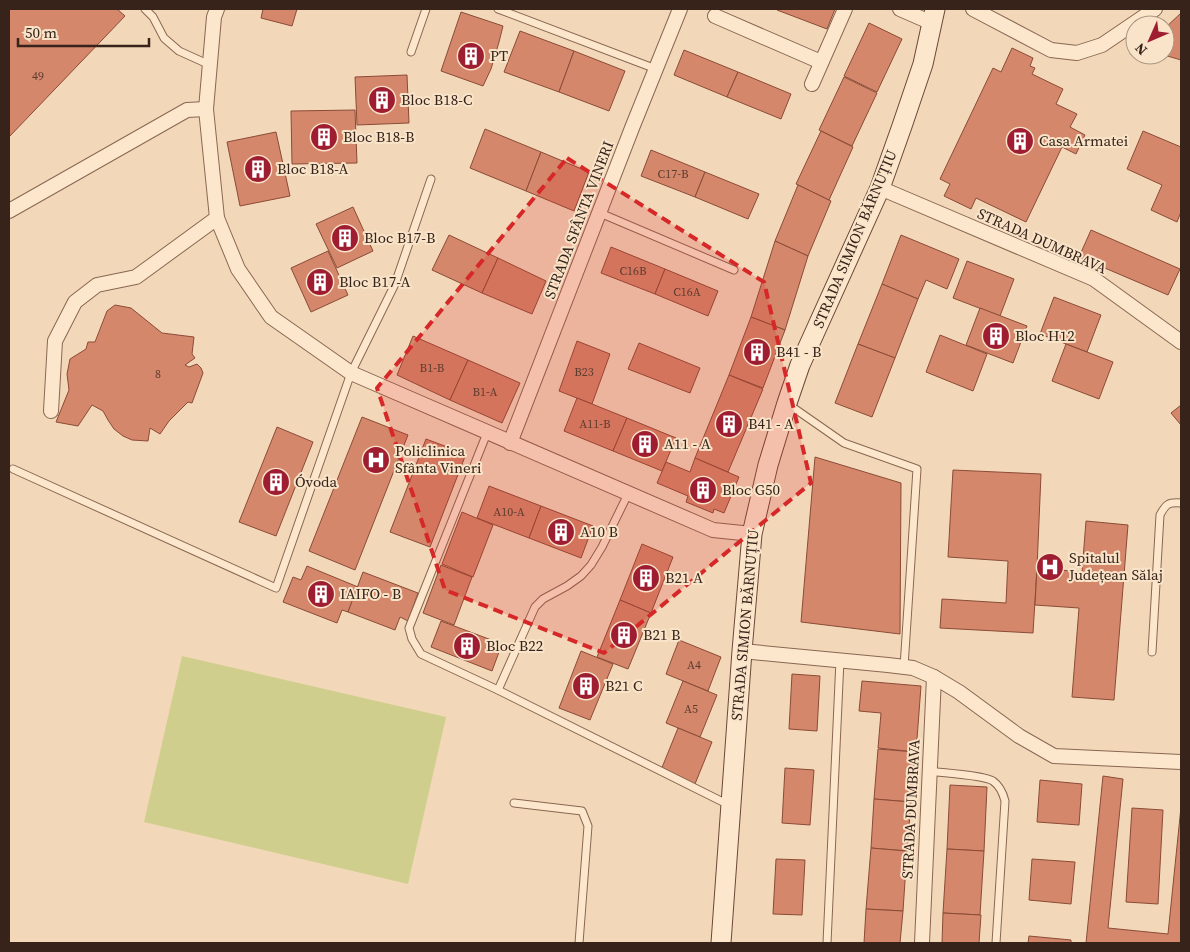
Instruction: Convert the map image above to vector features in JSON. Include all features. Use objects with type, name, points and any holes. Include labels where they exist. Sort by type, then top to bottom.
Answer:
[{"type":"street","points":[[216,9],[206,109],[218,218],[238,269],[271,317],[351,373],[713,530],[752,534]]},
{"type":"street","name":"STRADA SFÂNTA VINERI","points":[[510,443],[680,9]]},
{"type":"street","points":[[812,84],[845,9]]},
{"type":"street","points":[[900,9],[934,16]]},
{"type":"street","points":[[973,9],[1051,50],[1077,53],[1102,44],[1155,9]]},
{"type":"street","points":[[715,16],[821,62]]},
{"type":"street","name":"STRADA SIMION BĂRNUȚIU","points":[[721,943],[752,534],[768,465],[800,365],[880,188],[923,64],[934,16]]},
{"type":"street","points":[[9,211],[187,110],[206,109]]},
{"type":"street","name":"STRADA DUMBRAVA","points":[[880,188],[1094,279],[1181,342]]},
{"type":"street","points":[[51,411],[55,341],[75,302],[97,285],[136,277],[218,218]]},
{"type":"street","points":[[742,651],[913,668],[934,677],[959,692],[1019,736],[1054,756],[1181,762]]},
{"type":"street","name":"STRADA DUMBRAVA","points":[[922,943],[934,677]]},
{"type":"lane","points":[[146,9],[154,17],[164,38],[179,51],[210,66]]},
{"type":"lane","points":[[411,52],[426,9]]},
{"type":"lane","points":[[498,9],[656,69]]},
{"type":"lane","points":[[13,469],[276,588],[351,373],[395,284],[431,179]]},
{"type":"lane","points":[[600,213],[734,270]]},
{"type":"lane","points":[[787,403],[844,443],[917,469],[904,667]]},
{"type":"lane","points":[[488,433],[409,628],[412,639],[421,654],[498,690],[730,806]]},
{"type":"lane","points":[[498,690],[535,607],[543,599],[581,576],[591,565],[628,494]]},
{"type":"lane","points":[[1152,652],[1160,515],[1165,506],[1170,502],[1181,503]]},
{"type":"lane","points":[[827,943],[840,660]]},
{"type":"lane","points":[[929,771],[988,778],[1002,790],[1005,801],[996,943]]},
{"type":"lane","points":[[514,803],[582,811],[588,826],[578,943]]},
{"type":"highlighted area","points":[[567,158],[764,282],[811,483],[604,653],[445,590],[377,388]]},
{"type":"shaded area","points":[[182,656],[446,717],[408,884],[144,822]]},
{"type":"building","points":[[9,9],[117,9],[125,16],[9,137]]},
{"type":"building","points":[[263,9],[297,9],[292,26],[261,18]]},
{"type":"building","points":[[778,9],[835,9],[827,29]]},
{"type":"building","name":"PT","points":[[461,12],[503,26],[491,69],[483,86],[441,71]]},
{"type":"building","points":[[1181,13],[1181,60],[1175,58],[1175,19]]},
{"type":"building","points":[[869,23],[902,39],[877,92],[844,76]]},
{"type":"building","points":[[520,31],[574,51],[559,92],[504,72]]},
{"type":"building","name":"Casa Armatei","points":[[1012,48],[1033,58],[1030,66],[1035,68],[1032,74],[1063,89],[1056,104],[1077,114],[1070,127],[1085,135],[1076,154],[1062,147],[1026,222],[976,198],[971,209],[944,196],[950,184],[940,179],[993,68],[1001,72]]},
{"type":"building","points":[[684,50],[738,72],[727,97],[674,75]]},
{"type":"building","points":[[574,51],[625,71],[609,111],[559,92]]},
{"type":"building","points":[[738,72],[791,94],[781,119],[727,97]]},
{"type":"building","name":"Bloc B18-C","points":[[407,75],[409,123],[357,125],[355,77]]},
{"type":"building","points":[[844,77],[877,93],[852,146],[819,130]]},
{"type":"building","name":"Bloc B18-B","points":[[355,110],[357,163],[292,164],[291,111]]},
{"type":"building","points":[[485,129],[541,152],[526,191],[470,168]]},
{"type":"building","points":[[821,131],[853,147],[829,200],[796,184]]},
{"type":"building","points":[[1143,131],[1181,147],[1181,212],[1177,222],[1151,210],[1162,185],[1127,169]]},
{"type":"building","name":"Bloc B18-A","points":[[276,132],[290,196],[240,206],[227,142]]},
{"type":"building","points":[[651,150],[705,172],[695,197],[641,176]]},
{"type":"building","points":[[541,152],[589,172],[574,211],[526,191]]},
{"type":"building","points":[[705,172],[759,194],[748,219],[695,197]]},
{"type":"building","points":[[798,185],[831,201],[808,256],[775,241]]},
{"type":"building","name":"Bloc B17-B","points":[[353,207],[373,251],[337,268],[316,224]]},
{"type":"building","points":[[1091,230],[1180,269],[1168,295],[1079,257]]},
{"type":"building","points":[[449,235],[498,258],[482,293],[432,270]]},
{"type":"building","points":[[901,235],[959,259],[947,289],[926,280],[918,299],[882,284]]},
{"type":"building","points":[[775,241],[808,256],[785,330],[751,317]]},
{"type":"building","points":[[611,247],[665,269],[655,294],[601,273]]},
{"type":"building","name":"Bloc B17-A","points":[[328,251],[348,295],[311,312],[291,268]]},
{"type":"building","points":[[498,258],[546,281],[532,314],[482,293]]},
{"type":"building","points":[[967,261],[1014,279],[1000,316],[953,298]]},
{"type":"building","points":[[665,269],[718,291],[708,316],[655,294]]},
{"type":"building","points":[[882,284],[918,299],[895,358],[858,344]]},
{"type":"building","points":[[1054,297],[1101,315],[1087,352],[1040,334]]},
{"type":"building","points":[[115,305],[131,308],[162,333],[194,337],[192,354],[195,358],[185,365],[189,367],[197,364],[203,373],[192,403],[188,402],[169,421],[160,434],[150,428],[148,441],[132,440],[123,436],[114,429],[103,411],[92,405],[78,426],[56,422],[69,390],[67,374],[70,359],[86,349],[88,342],[95,342],[107,311]]},
{"type":"building","name":"Bloc H12","points":[[980,308],[1027,326],[1013,363],[966,345]]},
{"type":"building","name":"B41 - B","points":[[751,317],[785,330],[763,388],[729,375]]},
{"type":"building","points":[[940,335],[987,354],[973,391],[926,372]]},
{"type":"building","points":[[413,336],[468,360],[450,400],[397,375]]},
{"type":"building","points":[[577,341],[610,354],[592,404],[559,391]]},
{"type":"building","points":[[639,343],[700,368],[690,393],[628,369]]},
{"type":"building","points":[[858,344],[895,358],[872,417],[835,403]]},
{"type":"building","points":[[1066,344],[1113,362],[1099,399],[1052,381]]},
{"type":"building","points":[[468,360],[520,383],[502,423],[450,400]]},
{"type":"building","name":"B41 - A","points":[[729,375],[763,389],[728,472],[695,458]]},
{"type":"building","points":[[577,398],[627,418],[613,451],[564,431]]},
{"type":"building","points":[[1181,405],[1181,425],[1171,413]]},
{"type":"building","points":[[362,417],[408,435],[355,570],[309,551]]},
{"type":"building","name":"A11 - A","points":[[627,418],[676,438],[662,471],[613,451]]},
{"type":"building","name":"Óvoda","points":[[277,427],[313,442],[276,536],[239,522]]},
{"type":"building","points":[[426,439],[466,454],[430,547],[390,532]]},
{"type":"building","points":[[815,457],[901,483],[900,634],[801,622]]},
{"type":"building","name":"Bloc G50","points":[[695,458],[739,477],[724,513],[714,509],[713,513],[686,502],[688,496],[657,483],[666,462],[690,472]]},
{"type":"building","points":[[953,470],[1041,474],[1033,633],[940,628],[942,599],[1006,603],[1008,561],[948,557]]},
{"type":"building","points":[[489,486],[541,506],[529,538],[477,518]]},
{"type":"building","name":"A10 B","points":[[541,506],[593,526],[581,558],[529,538]]},
{"type":"building","points":[[462,512],[493,525],[473,577],[442,564]]},
{"type":"building","points":[[1086,521],[1128,525],[1114,700],[1072,697],[1079,608],[1035,605],[1037,568],[1082,572]]},
{"type":"building","name":"B21 A","points":[[642,544],[673,557],[651,613],[620,600]]},
{"type":"building","points":[[441,565],[472,577],[454,625],[423,613]]},
{"type":"building","name":"IAIFO - B","points":[[307,566],[358,587],[348,612],[342,610],[337,623],[283,602],[293,577],[301,580]]},
{"type":"building","points":[[363,572],[418,593],[408,621],[400,617],[395,630],[348,612]]},
{"type":"building","name":"B21 B","points":[[620,600],[651,613],[628,669],[597,657]]},
{"type":"building","name":"Bloc B22","points":[[441,621],[502,644],[492,671],[431,647]]},
{"type":"building","points":[[679,640],[721,657],[708,691],[666,674]]},
{"type":"building","name":"B21 C","points":[[581,651],[613,664],[590,720],[559,708]]},
{"type":"building","points":[[792,674],[820,676],[817,731],[789,729]]},
{"type":"building","points":[[683,681],[717,695],[700,737],[666,723]]},
{"type":"building","points":[[862,681],[921,686],[916,752],[878,748],[881,713],[859,711]]},
{"type":"building","points":[[678,728],[712,742],[695,784],[661,770]]},
{"type":"building","points":[[878,749],[915,752],[911,802],[874,799]]},
{"type":"building","points":[[785,768],[814,770],[810,825],[782,823]]},
{"type":"building","points":[[1103,776],[1123,779],[1108,928],[1168,934],[1181,807],[1181,943],[1086,943]]},
{"type":"building","points":[[1040,780],[1082,784],[1079,825],[1037,822]]},
{"type":"building","points":[[950,785],[987,787],[984,851],[947,849]]},
{"type":"building","points":[[874,799],[911,802],[907,851],[871,848]]},
{"type":"building","points":[[1132,808],[1163,810],[1158,904],[1126,902]]},
{"type":"building","points":[[871,848],[907,851],[903,911],[866,909]]},
{"type":"building","points":[[947,849],[984,851],[980,915],[943,913]]},
{"type":"building","points":[[776,859],[805,860],[802,915],[773,914]]},
{"type":"building","points":[[1032,859],[1075,862],[1071,904],[1029,900]]},
{"type":"building","points":[[866,909],[903,911],[900,943],[864,943]]},
{"type":"building","points":[[943,913],[981,915],[979,943],[942,943]]},
{"type":"building","points":[[1029,936],[1071,940],[1071,943],[1028,943]]},
{"type":"place","name":"PT","points":[[471,56]]},
{"type":"place","name":"Bloc B18-C","points":[[382,100]]},
{"type":"place","name":"Bloc B18-B","points":[[324,137]]},
{"type":"place","name":"Casa Armatei","points":[[1020,141]]},
{"type":"place","name":"Bloc B18-A","points":[[258,169]]},
{"type":"place","name":"Bloc B17-B","points":[[345,238]]},
{"type":"place","name":"Bloc B17-A","points":[[320,282]]},
{"type":"place","name":"Bloc H12","points":[[996,336]]},
{"type":"place","name":"B41 - B","points":[[757,352]]},
{"type":"place","name":"B41 - A","points":[[729,424]]},
{"type":"place","name":"A11 - A","points":[[645,444]]},
{"type":"place","name":"Policlinica Sfânta Vineri","points":[[376,460]]},
{"type":"place","name":"Óvoda","points":[[276,482]]},
{"type":"place","name":"Bloc G50","points":[[703,490]]},
{"type":"place","name":"A10 B","points":[[561,532]]},
{"type":"place","name":"Spitalul Județean Sălaj","points":[[1050,567]]},
{"type":"place","name":"B21 A","points":[[646,578]]},
{"type":"place","name":"IAIFO - B","points":[[321,594]]},
{"type":"place","name":"B21 B","points":[[624,635]]},
{"type":"place","name":"Bloc B22","points":[[467,646]]},
{"type":"place","name":"B21 C","points":[[586,686]]}]
